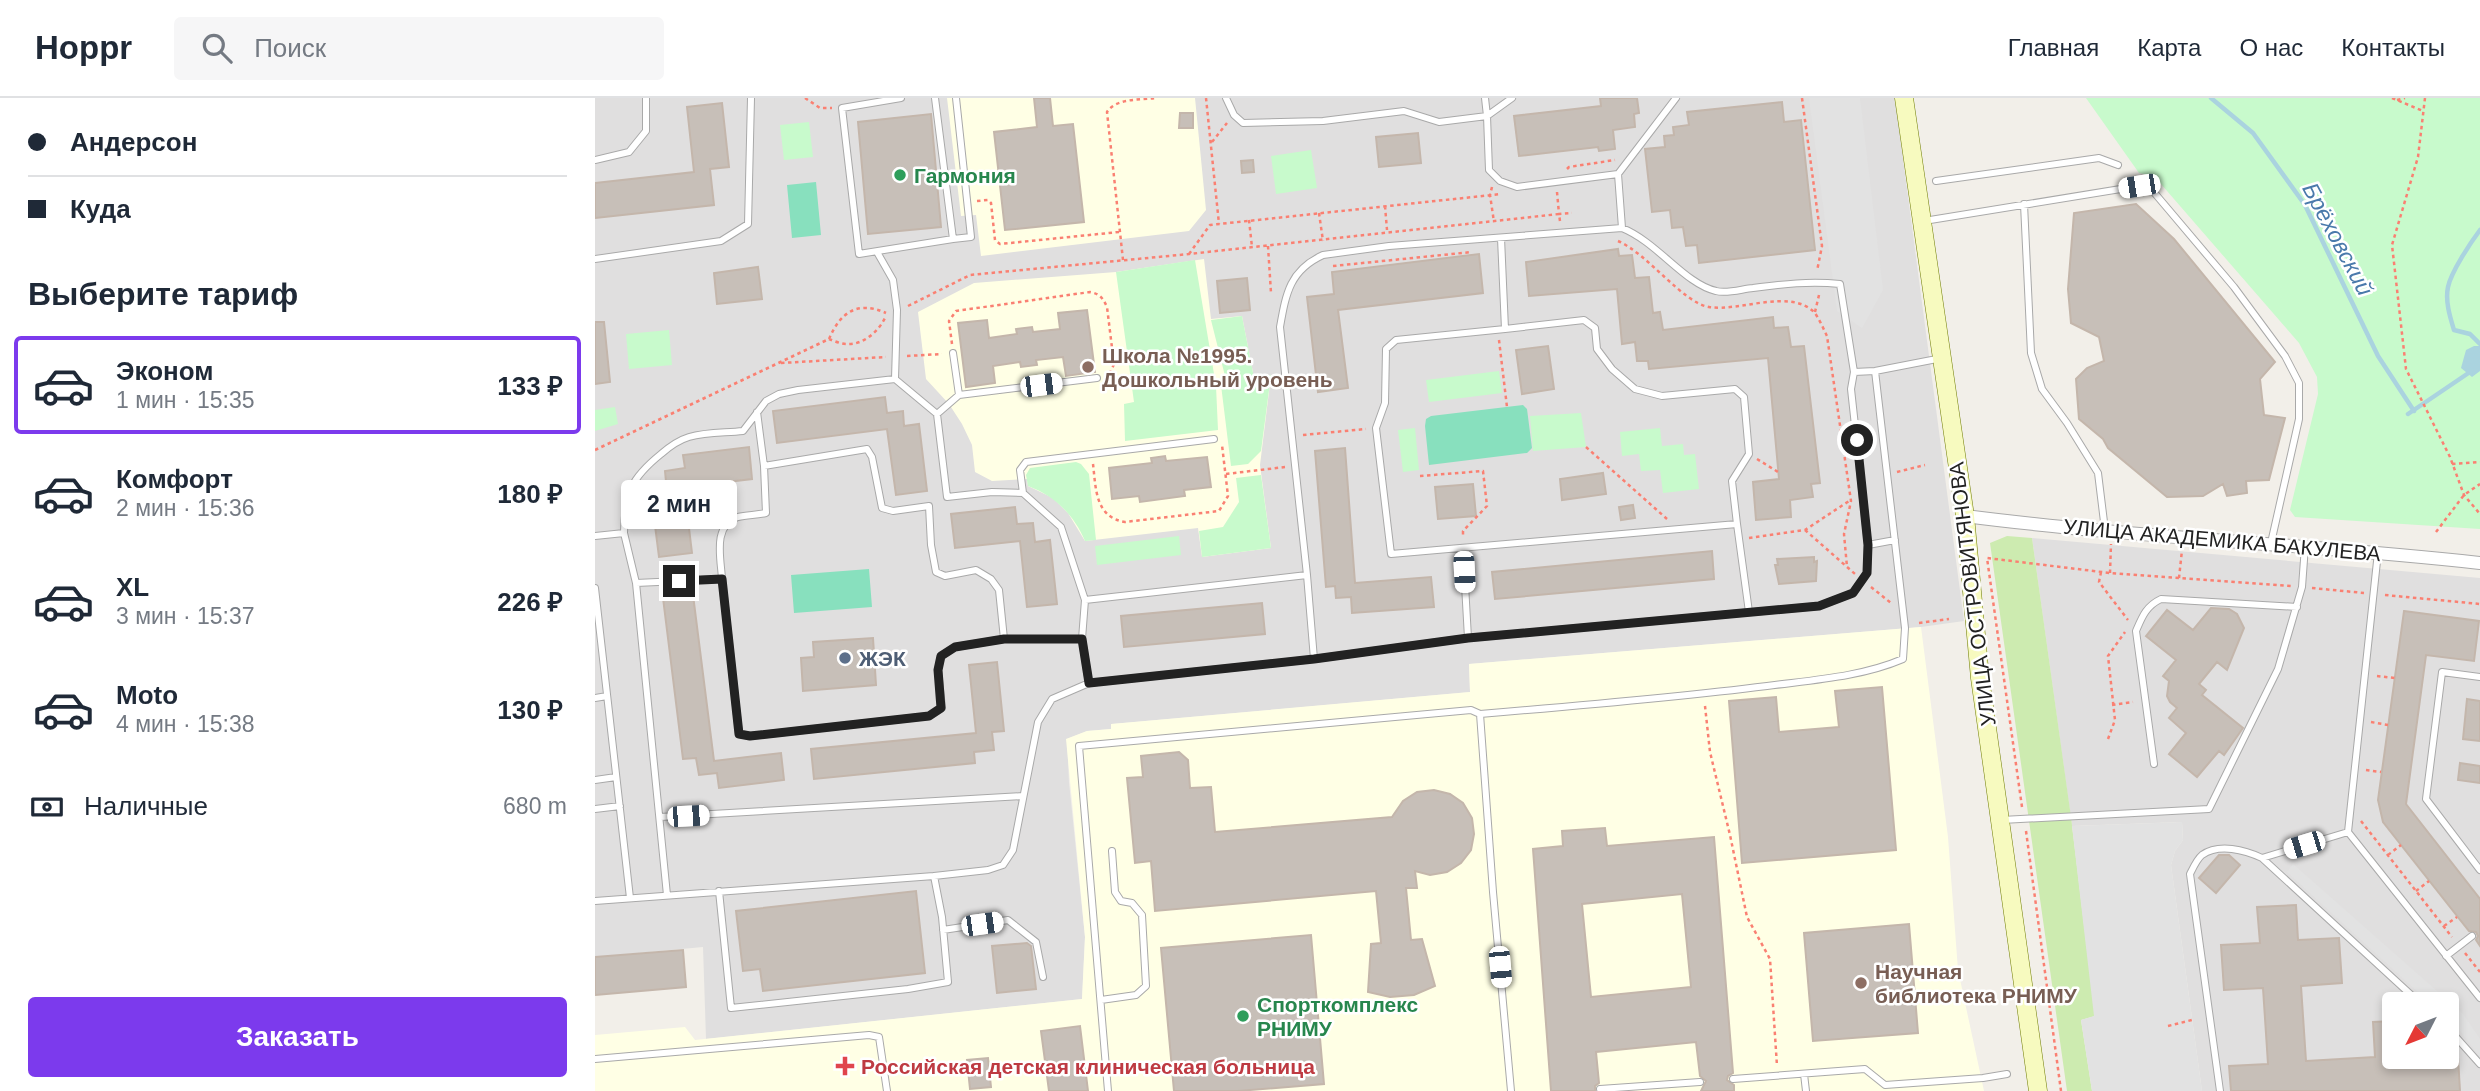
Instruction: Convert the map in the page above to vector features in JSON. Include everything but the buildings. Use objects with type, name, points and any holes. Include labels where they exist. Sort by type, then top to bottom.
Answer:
[{"type":"main road","name":"УЛИЦА ОСТРОВИТЯНОВА","points":[[1904,98],[1944,358],[1965,516],[1980,678],[2038,1091]]},
{"type":"street","name":"УЛИЦА АКАДЕМИКА БАКУЛЕВА","points":[[1965,516],[2480,563]]},
{"type":"lane","points":[[595,160],[629,152],[646,131],[646,98]]},
{"type":"lane","points":[[595,259],[721,241],[748,224],[751,98]]},
{"type":"lane","points":[[901,98],[842,108],[859,254],[971,237],[956,98]]},
{"type":"lane","points":[[935,98],[953,239]]},
{"type":"lane","points":[[1226,98],[1234,115],[1243,124],[1323,121],[1404,111],[1439,122],[1487,116],[1512,98]]},
{"type":"lane","points":[[1485,98],[1489,170],[1500,181],[1517,187],[1557,184],[1618,174]]},
{"type":"lane","points":[[1622,228],[1618,174],[1676,98]]},
{"type":"lane","points":[[1936,181],[2099,158],[2118,165]]},
{"type":"lane","points":[[1923,221],[2139,186],[2152,190],[2234,287],[2285,356],[2299,383],[2299,419],[2271,543]]},
{"type":"lane","points":[[2024,204],[2031,354],[2042,389],[2098,473],[2108,530]]},
{"type":"lane","points":[[595,901],[934,876],[988,870],[1003,865],[1013,850],[1038,722],[1052,699],[1089,683],[1314,659],[1468,638],[1819,606],[1853,593],[1867,573],[1868,545],[1851,389],[1854,373],[1840,284],[1818,282],[1719,292],[1701,286],[1651,244],[1622,228],[1389,246],[1323,255],[1300,270],[1286,292],[1280,327],[1314,659]]},
{"type":"lane","points":[[1497,239],[1501,249],[1501,329]]},
{"type":"lane","points":[[877,252],[893,280],[897,310],[895,379]]},
{"type":"lane","points":[[1737,524],[1391,554],[1376,428],[1385,403],[1386,349],[1396,340],[1584,320],[1595,328],[1597,349],[1612,369],[1635,389],[1662,396],[1735,389],[1744,397],[1749,454],[1732,481],[1749,612]]},
{"type":"lane","points":[[953,353],[959,395]]},
{"type":"lane","points":[[1854,373],[1944,358]]},
{"type":"lane","points":[[1108,1091],[1079,746],[1471,710],[1480,714],[1704,694],[1825,678],[1886,666],[1903,659],[1905,628],[1875,371]]},
{"type":"lane","points":[[937,414],[959,395],[1097,378]]},
{"type":"lane","points":[[667,895],[636,583],[624,533],[629,491],[638,474],[670,447],[686,438],[743,430],[766,401],[779,394],[895,379],[937,414],[947,497],[992,492],[1023,493],[1061,527],[1085,600],[1082,639],[1089,683]]},
{"type":"lane","points":[[757,412],[764,466],[766,513],[737,517],[725,526],[719,536],[739,734],[750,736],[929,716],[941,708],[938,670],[941,656],[955,647],[1004,639],[1082,639]]},
{"type":"lane","points":[[1023,493],[1020,470],[1026,462],[1214,439]]},
{"type":"lane","points":[[764,466],[867,449],[872,457],[881,508],[893,511],[929,506],[931,545],[936,572],[944,576],[977,570],[991,579],[999,590],[1004,639]]},
{"type":"lane","points":[[595,536],[624,533]]},
{"type":"lane","points":[[1868,545],[1895,540]]},
{"type":"lane","points":[[2000,821],[2209,809],[2278,669],[2302,587],[2305,545]]},
{"type":"lane","points":[[1463,549],[1468,638]]},
{"type":"lane","points":[[2378,552],[2348,832],[2480,998]]},
{"type":"lane","points":[[1085,600],[1307,575]]},
{"type":"lane","points":[[636,583],[722,579]]},
{"type":"lane","points":[[595,588],[630,898]]},
{"type":"lane","points":[[2154,764],[2136,632],[2144,612],[2153,602],[2161,599],[2297,607]]},
{"type":"lane","points":[[595,666],[604,665]]},
{"type":"lane","points":[[2480,677],[2442,672],[2425,799],[2480,870]]},
{"type":"lane","points":[[595,698],[607,696]]},
{"type":"lane","points":[[1480,714],[1511,1091]]},
{"type":"lane","points":[[595,780],[616,778]]},
{"type":"lane","points":[[660,817],[1023,796]]},
{"type":"lane","points":[[595,809],[620,806]]},
{"type":"lane","points":[[2262,858],[2348,832]]},
{"type":"lane","points":[[2220,1091],[2190,874],[2200,856],[2216,849],[2247,852],[2262,858],[2408,992]]},
{"type":"lane","points":[[1101,1000],[1136,995],[1146,986],[1142,915],[1132,903],[1121,901],[1115,892],[1112,851]]},
{"type":"lane","points":[[719,891],[731,1008],[908,989],[948,982],[934,876]]},
{"type":"lane","points":[[943,930],[1008,920],[1036,942],[1043,976]]},
{"type":"lane","points":[[2447,956],[2472,936]]},
{"type":"lane","points":[[595,1059],[869,1035],[879,1037],[887,1091]]},
{"type":"lane","points":[[2459,1040],[2480,1064]]},
{"type":"lane","points":[[1733,1079],[1865,1069],[1885,1085],[2007,1074]]},
{"type":"lane","points":[[1804,1074],[1805,1091]]},
{"type":"lane","points":[[1600,1089],[1700,1082]]},
{"type":"path","points":[[805,98],[820,108],[842,108]]},
{"type":"path","points":[[1123,260],[1107,112],[1111,105],[1121,102],[1156,98]]},
{"type":"path","points":[[1206,98],[1219,224]]},
{"type":"path","points":[[1802,98],[1822,246],[1817,265],[1819,297],[1815,313]]},
{"type":"path","points":[[2392,98],[2423,111]]},
{"type":"path","points":[[2397,100],[2405,98]]},
{"type":"path","points":[[2425,98],[2418,157],[2392,245],[2406,360],[2409,378],[2450,457],[2464,495],[2480,514]]},
{"type":"path","points":[[1211,144],[1234,115]]},
{"type":"path","points":[[1562,232],[1557,184],[1569,167],[1616,160]]},
{"type":"path","points":[[1495,176],[1490,195],[1497,239]]},
{"type":"path","points":[[1189,254],[1210,225],[1503,194]]},
{"type":"path","points":[[967,202],[990,201],[995,240],[1000,244],[1119,232]]},
{"type":"path","points":[[1385,206],[1389,246]]},
{"type":"path","points":[[1319,213],[1323,255]]},
{"type":"path","points":[[897,310],[970,275],[1572,213]]},
{"type":"path","points":[[1249,220],[1252,247]]},
{"type":"path","points":[[1608,240],[1619,241],[1637,251],[1695,304],[1710,308],[1798,301],[1815,313],[1827,336],[1851,500],[1844,534],[1847,567]]},
{"type":"path","points":[[1268,246],[1271,293]]},
{"type":"path","points":[[1326,267],[1501,249]]},
{"type":"path","points":[[777,364],[953,353],[949,321],[955,311],[1090,292],[1104,299],[1107,307],[1114,364],[1111,372],[1097,378]]},
{"type":"path","points":[[595,450],[829,340],[847,344],[857,342],[876,333],[887,314],[870,309],[851,311],[835,324],[829,340]]},
{"type":"path","points":[[1501,329],[1507,407]]},
{"type":"path","points":[[1292,436],[1376,428]]},
{"type":"path","points":[[1092,453],[1098,503],[1106,515],[1125,522],[1219,511],[1229,496],[1221,442],[1214,439]]},
{"type":"path","points":[[1586,447],[1678,529]]},
{"type":"path","points":[[1749,454],[1778,472]]},
{"type":"path","points":[[2452,464],[2480,461]]},
{"type":"path","points":[[1226,474],[1295,465]]},
{"type":"path","points":[[1898,471],[1925,465]]},
{"type":"path","points":[[1420,476],[1483,471],[1487,506],[1463,531],[1463,549]]},
{"type":"path","points":[[2436,533],[2464,495],[2480,484]]},
{"type":"path","points":[[1739,540],[1805,530],[1863,492]]},
{"type":"path","points":[[2108,530],[2110,573]]},
{"type":"path","points":[[2179,578],[2183,536]]},
{"type":"path","points":[[1987,558],[2110,573],[2480,604]]},
{"type":"path","points":[[2101,572],[2099,582],[2131,624],[2108,656],[2115,720],[2108,739]]},
{"type":"path","points":[[1919,623],[1949,619]]},
{"type":"path","points":[[2375,687],[2377,676],[2395,678]]},
{"type":"path","points":[[1704,694],[1710,752],[1747,917],[1770,959],[1778,1076]]},
{"type":"path","points":[[2112,705],[2130,702]]},
{"type":"path","points":[[2371,722],[2388,725]]},
{"type":"path","points":[[2366,770],[2381,772]]},
{"type":"path","points":[[2360,820],[2480,972]]},
{"type":"path","points":[[2388,855],[2401,845]]},
{"type":"path","points":[[2416,891],[2429,881]]},
{"type":"path","points":[[2444,926],[2457,917]]},
{"type":"path","points":[[2476,967],[2480,964]]},
{"type":"path","points":[[2168,1026],[2192,1020]]},
{"type":"shaded area","points":[[595,98],[1895,98],[1964,621],[1921,627],[1469,664],[1470,692],[1112,724],[1111,729],[1087,731],[1067,739],[1085,937],[1082,999],[706,1039],[703,947],[595,957]]},
{"type":"shaded area","points":[[947,98],[1195,98],[1206,210],[1189,231],[981,256],[976,215],[961,216]]},
{"type":"shaded area","points":[[1809,98],[1860,98],[1883,290],[1862,328],[1837,311]]},
{"type":"shaded area","points":[[1204,259],[1211,319],[1242,316],[1254,378],[1271,375],[1260,465],[1271,548],[1202,557],[1198,528],[1085,541],[1068,513],[1053,498],[1028,486],[1027,479],[992,481],[975,472],[972,445],[962,424],[949,404],[926,379],[918,312],[974,283],[1116,272]]},
{"type":"shaded area","points":[[1845,503],[1847,514],[1843,533],[1844,549],[1833,551],[1810,530]]},
{"type":"shaded area","points":[[2032,538],[2480,578],[2480,1091],[2202,1091],[2171,865],[2175,851],[2183,840],[2182,822],[2072,826]]},
{"type":"shaded area","points":[[1921,627],[1948,837],[1958,970],[1984,1091],[595,1091],[595,1035],[685,1027],[695,1040],[1082,999],[1085,937],[1066,739],[1087,731],[1111,729],[1111,724],[1470,692],[1469,664]]},
{"type":"shaded area","points":[[2182,822],[2183,840],[2175,851],[2171,865],[2202,1091],[2092,1091],[2081,1020],[2094,1016],[2072,826]]},
{"type":"shaded area","points":[[2293,864],[2438,992],[2418,992],[2287,872]]},
{"type":"shaded area","points":[[2459,1010],[2480,1039],[2480,1057],[2461,1032]]},
{"type":"green space","points":[[2086,98],[2480,98],[2480,529],[2295,517],[2290,510],[2318,394],[2317,377],[2299,343],[2154,176],[2139,173]]},
{"type":"green space","points":[[809,122],[813,157],[784,160],[780,125]]},
{"type":"green space","points":[[1311,150],[1317,188],[1276,194],[1271,156]]},
{"type":"green space","points":[[816,182],[821,235],[792,238],[787,185]]},
{"type":"green space","points":[[1195,260],[1216,386],[1218,430],[1125,441],[1124,404],[1134,402],[1116,272]]},
{"type":"green space","points":[[1242,316],[1254,378],[1271,375],[1261,451],[1248,464],[1231,466],[1221,385],[1227,384],[1211,320]]},
{"type":"green space","points":[[669,330],[672,365],[629,369],[626,334]]},
{"type":"green space","points":[[1499,371],[1502,393],[1429,402],[1426,380]]},
{"type":"green space","points":[[1523,405],[1527,409],[1532,448],[1527,453],[1429,465],[1426,419],[1431,416]]},
{"type":"green space","points":[[615,407],[618,424],[595,431],[595,410]]},
{"type":"green space","points":[[1581,413],[1586,447],[1533,451],[1530,416]]},
{"type":"green space","points":[[1415,428],[1419,470],[1403,472],[1398,430]]},
{"type":"green space","points":[[1660,428],[1662,446],[1683,444],[1684,455],[1695,454],[1699,489],[1663,493],[1660,470],[1641,471],[1639,454],[1622,456],[1620,432]]},
{"type":"green space","points":[[1076,462],[1089,474],[1096,540],[1085,541],[1075,523],[1055,501],[1028,486],[1026,475],[1030,468]]},
{"type":"green space","points":[[1261,475],[1271,548],[1202,557],[1199,531],[1223,527],[1239,502],[1236,478]]},
{"type":"green space","points":[[1179,536],[1181,555],[1097,565],[1095,546]]},
{"type":"green space","points":[[2007,536],[2032,538],[2071,817],[2095,1016],[2081,1020],[2092,1091],[2067,1091],[1990,543]]},
{"type":"green space","points":[[869,569],[872,607],[794,613],[791,575]]},
{"type":"water","points":[[2480,346],[2480,371],[2472,377],[2461,368],[2466,350]]},
{"type":"waterway","name":"Брёховский","points":[[2211,98],[2253,133],[2305,205],[2378,356],[2414,411]]},
{"type":"waterway","points":[[2480,230],[2453,273],[2447,298],[2454,330],[2470,334],[2480,344]]},
{"type":"waterway","points":[[2408,414],[2470,372]]},
{"type":"place","name":"Гармония","points":[[900,175]]},
{"type":"place","name":"Школа №1995. Дошкольный уровень","points":[[1088,367]]},
{"type":"place","name":"ЖЭК","points":[[845,658]]},
{"type":"place","name":"Научная библиотека РНИМУ","points":[[1861,983]]},
{"type":"place","name":"Спорткомплекс РНИМУ","points":[[1243,1016]]},
{"type":"place","name":"Российская детская клиническая больница","points":[[845,1066]]},
{"type":"route","points":[[679,581],[722,579],[739,734],[750,736],[929,716],[941,708],[938,670],[941,656],[955,647],[1004,639],[1082,639],[1089,683],[1314,659],[1468,638],[1819,606],[1853,593],[1867,573],[1868,545],[1857,440]]}]
